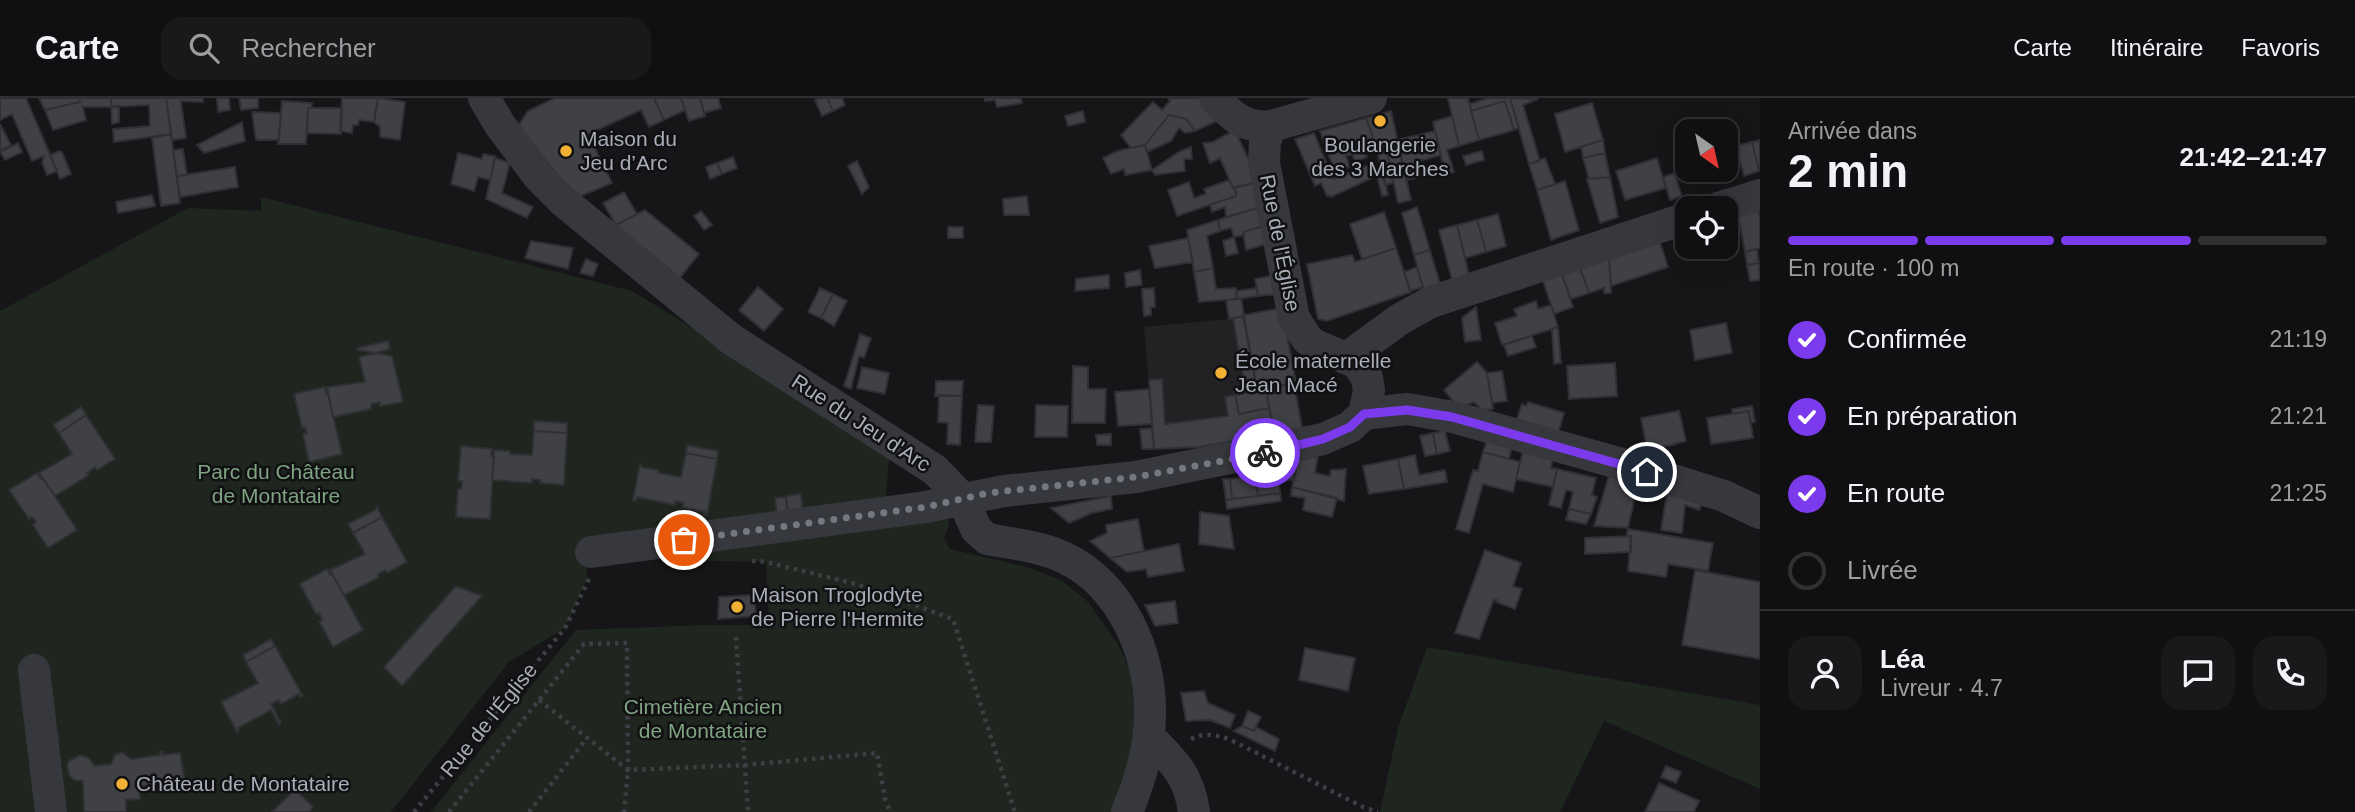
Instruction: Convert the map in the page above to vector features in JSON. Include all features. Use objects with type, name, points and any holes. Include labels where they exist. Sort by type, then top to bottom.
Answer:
[{"type":"street","name":"Rue du Jeu d'Arc","points":[[484,98],[500,125],[539,177],[563,201],[716,328],[935,470],[963,499],[981,535],[987,539],[1035,547],[1065,558],[1091,575],[1113,598],[1132,629],[1140,650],[1158,747],[1141,775],[1127,812]]},
{"type":"street","points":[[1215,98],[1230,114],[1251,126],[1271,126],[1371,98]]},
{"type":"street","name":"Rue de l'Église","points":[[1271,126],[1265,141],[1264,163],[1294,318],[1307,339],[1315,345],[1348,357]]},
{"type":"street","points":[[1738,202],[1760,195]]},
{"type":"street","points":[[1364,414],[1367,379],[1357,363],[1348,357],[1393,324],[1431,302],[1675,222]]},
{"type":"street","points":[[591,552],[913,509],[1004,491],[1136,477],[1323,439],[1350,427],[1364,414],[1407,410],[1452,417],[1634,468],[1724,496],[1760,513]]},
{"type":"street","points":[[34,670],[51,812]]},
{"type":"street","points":[[1158,747],[1177,766],[1189,786],[1194,812]]},
{"type":"path","points":[[742,561],[766,562],[856,584],[953,619],[1015,812]]},
{"type":"path","name":"Rue de l'Église","points":[[414,812],[565,628]]},
{"type":"path","points":[[736,637],[748,812]]},
{"type":"path","points":[[449,812],[584,644],[627,643],[628,770],[624,812]]},
{"type":"path","points":[[539,700],[628,770],[745,765],[877,753],[890,812]]},
{"type":"path","points":[[1158,747],[1199,735],[1216,734],[1378,812]]},
{"type":"path","points":[[529,812],[587,738]]},
{"type":"shaded area","name":"École maternelle Jean Macé","points":[[1282,308],[1302,428],[1199,447],[1154,449],[1144,327],[1229,319]]},
{"type":"green space","name":"Parc du Château de Montataire","points":[[261,197],[632,291],[890,449],[885,506],[947,516],[949,525],[944,539],[950,549],[1027,567],[1061,580],[1088,602],[1116,641],[1134,684],[1136,738],[1112,812],[431,812],[576,630],[769,623],[766,562],[680,560],[655,538],[585,545],[587,579],[565,628],[509,662],[391,812],[0,812],[0,311],[188,208],[261,211]]},
{"type":"green space","points":[[1427,647],[1760,705],[1760,789],[1604,721],[1560,812],[1380,812],[1398,728]]},
{"type":"building","points":[[0,98],[26,98],[57,171],[47,175],[42,163],[44,156],[32,161],[12,114],[0,120]]},
{"type":"building","points":[[39,98],[79,98],[80,102],[45,110]]},
{"type":"building","points":[[79,98],[111,98],[111,107],[83,107],[86,120],[53,130],[45,110],[80,102]]},
{"type":"building","points":[[111,98],[166,98],[171,134],[114,142],[113,129],[150,126],[149,105],[111,107]]},
{"type":"building","points":[[166,98],[203,98],[203,102],[181,101],[186,138],[172,140]]},
{"type":"building","points":[[217,98],[229,98],[230,110],[218,112]]},
{"type":"building","points":[[239,98],[258,98],[258,108],[241,110]]},
{"type":"building","points":[[342,98],[378,98],[374,122],[359,120],[358,125],[353,125],[352,133],[340,131]]},
{"type":"building","points":[[378,98],[405,102],[400,140],[380,137],[380,127],[374,122]]},
{"type":"building","name":"Maison du Jeu d’Arc","points":[[555,98],[654,98],[664,120],[649,127],[641,110],[588,134],[612,183],[576,198],[518,126],[528,111]]},
{"type":"building","points":[[654,98],[681,98],[685,110],[664,120]]},
{"type":"building","points":[[681,98],[700,98],[705,116],[689,121]]},
{"type":"building","points":[[700,98],[718,98],[721,108],[704,113]]},
{"type":"building","points":[[827,98],[833,111],[822,116],[815,100]]},
{"type":"building","points":[[827,98],[842,98],[845,105],[833,111]]},
{"type":"building","points":[[985,98],[1021,98],[1022,103],[997,107],[995,100],[985,101]]},
{"type":"building","points":[[1168,98],[1202,98],[1219,120],[1195,131],[1186,119],[1169,115],[1145,145],[1131,148],[1121,135],[1153,102],[1162,110],[1170,101]]},
{"type":"building","points":[[1448,98],[1468,98],[1479,140],[1459,146]]},
{"type":"building","points":[[1488,98],[1510,98],[1519,128],[1514,130],[1505,101],[1471,111],[1470,104]]},
{"type":"building","points":[[1510,98],[1538,99],[1523,105],[1540,161],[1529,164]]},
{"type":"building","points":[[282,101],[312,103],[311,108],[308,108],[306,144],[278,144]]},
{"type":"building","points":[[1505,101],[1514,130],[1479,140],[1471,111]]},
{"type":"building","points":[[1592,103],[1603,140],[1565,152],[1555,114]]},
{"type":"building","points":[[119,106],[119,122],[112,124],[111,107]]},
{"type":"building","points":[[308,108],[342,108],[341,134],[307,133]]},
{"type":"building","points":[[1083,111],[1085,122],[1068,126],[1065,116]]},
{"type":"building","points":[[1391,111],[1411,200],[1398,203],[1385,142],[1376,146],[1366,118]]},
{"type":"building","points":[[252,112],[281,113],[279,140],[256,140]]},
{"type":"building","points":[[1169,115],[1186,119],[1195,131],[1185,133],[1179,128],[1171,141],[1147,152],[1145,145]]},
{"type":"building","points":[[1452,116],[1459,146],[1447,150],[1454,172],[1445,174],[1433,122]]},
{"type":"building","points":[[1366,118],[1376,146],[1364,151],[1367,157],[1355,162],[1352,154],[1346,156],[1350,167],[1335,172],[1320,131]]},
{"type":"building","points":[[242,122],[245,141],[204,153],[197,145]]},
{"type":"building","points":[[0,124],[11,145],[0,150]]},
{"type":"building","points":[[1235,130],[1259,182],[1233,188],[1220,158],[1210,163],[1203,143],[1213,142]]},
{"type":"building","points":[[1435,131],[1441,155],[1419,161],[1423,176],[1406,180],[1397,140]]},
{"type":"building","points":[[1314,133],[1333,179],[1368,165],[1372,178],[1331,197],[1327,196],[1321,183],[1315,186],[1295,139]]},
{"type":"building","points":[[171,134],[180,203],[161,206],[152,138]]},
{"type":"building","points":[[1603,140],[1605,153],[1583,158],[1581,147]]},
{"type":"building","points":[[1760,140],[1760,171],[1759,171],[1752,142]]},
{"type":"building","points":[[1385,142],[1393,183],[1385,185],[1376,146]]},
{"type":"building","points":[[1752,142],[1759,171],[1744,176],[1738,146]]},
{"type":"building","points":[[18,143],[22,152],[5,160],[0,152]]},
{"type":"building","points":[[1145,145],[1152,170],[1125,175],[1124,169],[1111,174],[1103,158],[1117,151]]},
{"type":"building","points":[[1191,147],[1192,159],[1184,159],[1185,171],[1155,175],[1152,170]]},
{"type":"building","points":[[183,149],[187,175],[177,176],[173,150]]},
{"type":"building","points":[[1482,151],[1484,160],[1466,165],[1463,156]]},
{"type":"building","points":[[62,152],[71,174],[60,179],[50,155]]},
{"type":"building","points":[[458,153],[482,159],[483,154],[495,156],[490,180],[478,177],[474,191],[451,184]]},
{"type":"building","points":[[1605,153],[1610,177],[1589,179],[1583,158]]},
{"type":"building","points":[[733,157],[737,168],[722,174],[717,163]]},
{"type":"building","points":[[495,158],[510,163],[502,193],[533,207],[527,218],[486,199]]},
{"type":"building","points":[[1545,158],[1555,184],[1537,190],[1529,164]]},
{"type":"building","points":[[1657,158],[1666,188],[1625,200],[1616,171]]},
{"type":"building","points":[[857,161],[869,187],[862,194],[848,166]]},
{"type":"building","points":[[717,163],[722,174],[710,179],[706,167]]},
{"type":"building","points":[[235,167],[238,187],[180,197],[177,176]]},
{"type":"building","points":[[1382,170],[1388,195],[1382,196],[1376,172]]},
{"type":"building","points":[[1674,173],[1682,196],[1675,196],[1670,200],[1663,177]]},
{"type":"building","points":[[1610,177],[1618,217],[1600,223],[1587,179]]},
{"type":"building","points":[[1229,180],[1233,188],[1235,187],[1236,196],[1177,216],[1168,190],[1189,182],[1194,198],[1206,194],[1204,189]]},
{"type":"building","points":[[1565,181],[1579,230],[1551,240],[1537,190]]},
{"type":"building","points":[[1259,182],[1264,206],[1226,217],[1225,207],[1212,212],[1210,205],[1236,196],[1235,187]]},
{"type":"building","points":[[624,192],[637,214],[616,225],[603,203]]},
{"type":"building","points":[[152,195],[155,206],[118,213],[116,202]]},
{"type":"building","points":[[1027,196],[1029,215],[1004,215],[1003,199]]},
{"type":"building","points":[[1757,204],[1760,248],[1745,252],[1738,210]]},
{"type":"building","points":[[1264,206],[1267,225],[1234,237],[1231,228],[1220,231],[1218,220]]},
{"type":"building","points":[[1417,207],[1430,250],[1414,255],[1402,213]]},
{"type":"building","points":[[645,210],[699,254],[678,280],[616,225]]},
{"type":"building","points":[[701,211],[712,225],[704,230],[694,216]]},
{"type":"building","points":[[1384,212],[1396,248],[1362,259],[1350,224]]},
{"type":"building","points":[[1498,214],[1506,246],[1486,252],[1477,220]]},
{"type":"building","points":[[1218,220],[1220,231],[1207,236],[1213,268],[1194,272],[1187,230]]},
{"type":"building","points":[[1477,220],[1486,252],[1465,258],[1457,225]]},
{"type":"building","points":[[1267,225],[1270,243],[1246,250],[1243,232]]},
{"type":"building","points":[[1457,225],[1469,275],[1452,280],[1439,230]]},
{"type":"building","points":[[948,227],[963,227],[963,238],[948,238]]},
{"type":"building","points":[[1658,236],[1668,267],[1611,286],[1609,253]]},
{"type":"building","points":[[1234,237],[1238,253],[1226,256],[1223,241]]},
{"type":"building","points":[[1188,238],[1193,262],[1155,268],[1149,246]]},
{"type":"building","points":[[531,241],[573,248],[568,269],[525,258]]},
{"type":"building","points":[[1396,248],[1411,292],[1327,321],[1318,319],[1307,264],[1352,255],[1355,262]]},
{"type":"building","points":[[1757,249],[1759,263],[1747,265],[1745,252]]},
{"type":"building","points":[[1430,250],[1440,284],[1423,289],[1414,255]]},
{"type":"building","points":[[1609,253],[1611,293],[1604,293],[1604,288],[1589,293],[1578,263]]},
{"type":"building","points":[[586,259],[598,264],[593,276],[580,273]]},
{"type":"building","points":[[1578,263],[1589,293],[1571,299],[1560,269]]},
{"type":"building","points":[[1759,263],[1760,280],[1750,281],[1747,265]]},
{"type":"building","points":[[1417,267],[1423,287],[1410,291],[1404,272]]},
{"type":"building","points":[[1213,268],[1216,289],[1236,288],[1237,299],[1199,302],[1194,272]]},
{"type":"building","points":[[1560,269],[1573,307],[1554,314],[1541,275]]},
{"type":"building","points":[[1140,270],[1142,285],[1126,287],[1125,273]]},
{"type":"building","points":[[1109,275],[1109,288],[1075,291],[1076,279]]},
{"type":"building","points":[[1276,275],[1280,294],[1258,296],[1255,279]]},
{"type":"building","points":[[758,287],[783,309],[764,331],[739,310]]},
{"type":"building","points":[[820,288],[833,294],[821,318],[808,312]]},
{"type":"building","points":[[1154,288],[1155,307],[1151,307],[1151,315],[1144,316],[1142,289]]},
{"type":"building","points":[[1257,288],[1258,296],[1237,299],[1236,291]]},
{"type":"building","points":[[833,294],[847,301],[834,326],[821,318]]},
{"type":"building","points":[[1241,298],[1244,316],[1229,319],[1226,300]]},
{"type":"building","points":[[1536,301],[1538,309],[1551,305],[1558,327],[1502,345],[1495,323],[1517,316],[1514,309]]},
{"type":"building","points":[[1476,307],[1481,340],[1465,342],[1462,318]]},
{"type":"building","points":[[1282,308],[1296,383],[1257,390],[1243,315]]},
{"type":"building","points":[[1244,316],[1257,390],[1266,388],[1269,408],[1239,414],[1235,395],[1246,393],[1233,318]]},
{"type":"building","points":[[1726,323],[1732,353],[1695,360],[1690,330]]},
{"type":"building","points":[[1558,327],[1561,363],[1554,364],[1552,329]]},
{"type":"building","points":[[860,334],[871,338],[864,358],[859,356],[851,389],[844,386]]},
{"type":"building","points":[[1532,336],[1536,347],[1508,356],[1504,345]]},
{"type":"building","points":[[388,341],[390,349],[377,353],[357,350],[357,348]]},
{"type":"building","points":[[377,353],[392,356],[403,402],[380,406],[380,402],[371,404],[371,409],[333,417],[327,387],[365,382],[359,357]]},
{"type":"building","points":[[1477,362],[1487,373],[1493,409],[1483,411],[1474,402],[1459,408],[1444,390]]},
{"type":"building","points":[[1615,363],[1617,396],[1569,399],[1567,366]]},
{"type":"building","points":[[1073,366],[1088,367],[1088,389],[1106,389],[1105,423],[1072,423]]},
{"type":"building","points":[[862,367],[889,373],[885,394],[857,388]]},
{"type":"building","points":[[1502,371],[1507,401],[1492,403],[1487,373]]},
{"type":"building","points":[[1162,379],[1165,424],[1228,416],[1225,397],[1235,395],[1239,414],[1269,408],[1274,434],[1199,447],[1154,449],[1149,380]]},
{"type":"building","points":[[936,381],[963,381],[962,396],[935,396]]},
{"type":"building","points":[[1294,383],[1302,428],[1274,433],[1266,388]]},
{"type":"building","points":[[325,387],[342,454],[309,462],[303,434],[307,433],[305,427],[302,428],[294,394]]},
{"type":"building","points":[[1149,389],[1152,424],[1118,426],[1115,392]]},
{"type":"building","points":[[939,395],[962,396],[960,445],[947,444],[948,423],[938,422]]},
{"type":"building","points":[[1528,402],[1564,413],[1557,437],[1515,424],[1522,404],[1526,406]]},
{"type":"building","points":[[978,405],[994,406],[991,442],[975,442]]},
{"type":"building","points":[[1036,405],[1068,406],[1067,437],[1035,437]]},
{"type":"building","points":[[1752,406],[1755,422],[1750,423],[1749,411],[1733,414],[1732,409]]},
{"type":"building","points":[[81,407],[86,415],[59,433],[53,425]]},
{"type":"building","points":[[1679,411],[1686,441],[1647,449],[1641,418]]},
{"type":"building","points":[[1749,411],[1753,438],[1711,444],[1707,418]]},
{"type":"building","points":[[86,415],[115,459],[97,470],[95,467],[87,473],[89,475],[55,496],[39,473],[72,454],[59,433]]},
{"type":"building","points":[[534,421],[567,423],[567,433],[534,431]]},
{"type":"building","points":[[1152,428],[1154,449],[1142,449],[1140,429]]},
{"type":"building","points":[[534,431],[567,433],[564,485],[540,483],[541,480],[532,479],[532,483],[492,480],[494,450],[532,455]]},
{"type":"building","points":[[1445,431],[1450,451],[1437,454],[1433,433]]},
{"type":"building","points":[[1433,433],[1437,454],[1425,456],[1420,436]]},
{"type":"building","points":[[1111,434],[1111,445],[1097,445],[1096,435]]},
{"type":"building","points":[[1487,440],[1512,446],[1509,459],[1483,452]]},
{"type":"building","points":[[1525,443],[1554,452],[1551,468],[1557,469],[1553,487],[1516,479]]},
{"type":"building","points":[[687,445],[718,451],[717,459],[686,453]]},
{"type":"building","points":[[461,446],[492,449],[491,456],[494,456],[490,519],[456,517],[458,489],[462,488],[462,481],[458,481]]},
{"type":"building","points":[[1483,452],[1520,462],[1513,492],[1483,484],[1469,533],[1456,529],[1473,470],[1478,471]]},
{"type":"building","points":[[686,453],[717,459],[707,515],[704,515],[705,512],[682,507],[684,503],[676,501],[675,505],[637,497],[636,501],[633,500],[640,464],[642,467],[658,470],[658,473],[681,477]]},
{"type":"building","points":[[1415,455],[1419,475],[1445,470],[1447,482],[1404,489],[1398,459]]},
{"type":"building","points":[[1318,456],[1315,473],[1330,476],[1331,470],[1346,469],[1344,501],[1292,487],[1298,460]]},
{"type":"building","points":[[1398,459],[1404,489],[1369,494],[1363,466]]},
{"type":"building","points":[[1298,460],[1294,480],[1279,481],[1280,493],[1258,496],[1255,476],[1278,472],[1277,464]]},
{"type":"building","points":[[1557,469],[1596,478],[1592,495],[1597,497],[1591,514],[1569,509],[1573,492],[1566,490],[1561,508],[1549,505]]},
{"type":"building","points":[[1610,472],[1639,479],[1628,528],[1594,526]]},
{"type":"building","points":[[37,473],[77,530],[48,548],[33,525],[36,522],[32,517],[29,519],[9,490]]},
{"type":"building","points":[[1255,476],[1258,496],[1232,499],[1230,479]]},
{"type":"building","points":[[1223,479],[1230,479],[1232,499],[1226,500]]},
{"type":"building","points":[[1292,487],[1337,498],[1332,517],[1303,510],[1305,498],[1291,496]]},
{"type":"building","points":[[1280,493],[1281,501],[1227,509],[1226,500]]},
{"type":"building","points":[[1667,493],[1705,498],[1699,510],[1685,505],[1682,533],[1661,530]]},
{"type":"building","points":[[801,494],[803,513],[788,515],[786,496]]},
{"type":"building","points":[[1111,496],[1112,509],[1092,513],[1069,523],[1051,508]]},
{"type":"building","points":[[786,497],[788,515],[777,517],[775,498]]},
{"type":"building","points":[[377,507],[382,517],[353,533],[348,524]]},
{"type":"building","points":[[1569,509],[1591,514],[1586,524],[1566,520]]},
{"type":"building","points":[[1200,512],[1229,516],[1234,549],[1199,544]]},
{"type":"building","points":[[382,517],[407,562],[387,573],[385,570],[378,574],[378,578],[344,595],[330,570],[365,554],[353,533]]},
{"type":"building","points":[[1138,519],[1144,551],[1110,558],[1090,541],[1107,533],[1106,525]]},
{"type":"building","points":[[1628,529],[1713,543],[1708,571],[1668,564],[1666,577],[1628,571],[1631,536],[1626,536]]},
{"type":"building","points":[[1631,536],[1631,552],[1585,554],[1585,538]]},
{"type":"building","points":[[1179,544],[1184,571],[1148,577],[1146,569],[1127,572],[1110,558]]},
{"type":"building","points":[[1485,550],[1521,563],[1513,586],[1522,589],[1515,609],[1494,599],[1479,639],[1455,633]]},
{"type":"building","points":[[327,569],[363,630],[333,647],[319,621],[322,620],[319,613],[316,614],[300,584]]},
{"type":"building","points":[[1695,570],[1760,582],[1760,659],[1682,645]]},
{"type":"building","points":[[456,586],[482,596],[402,686],[384,667]]},
{"type":"building","name":"Maison Troglodyte de Pierre l'Hermite","points":[[754,595],[756,616],[718,619],[719,597]]},
{"type":"building","points":[[1175,601],[1178,623],[1155,626],[1145,605]]},
{"type":"building","points":[[271,639],[275,646],[246,662],[243,655]]},
{"type":"building","points":[[275,646],[303,696],[300,697],[299,694],[281,704],[279,700],[271,704],[281,723],[279,725],[271,710],[238,728],[237,732],[221,702],[258,683],[246,662]]},
{"type":"building","points":[[1305,648],[1355,658],[1348,691],[1299,680]]},
{"type":"building","points":[[1204,691],[1208,703],[1235,715],[1230,728],[1210,720],[1186,721],[1181,693]]},
{"type":"building","points":[[1248,711],[1261,717],[1254,731],[1242,726]]},
{"type":"building","points":[[1242,726],[1254,731],[1256,727],[1279,739],[1275,751],[1234,731]]},
{"type":"building","name":"Château de Montataire","points":[[122,752],[131,759],[160,755],[160,752],[163,752],[163,755],[180,753],[185,782],[139,787],[140,799],[126,800],[126,812],[84,812],[83,781],[74,780],[69,775],[69,761],[80,755],[89,758],[94,766],[111,764],[115,755]]},
{"type":"building","points":[[1666,766],[1681,772],[1676,783],[1661,777]]},
{"type":"building","points":[[1659,783],[1699,801],[1694,812],[1645,812]]},
{"type":"building","points":[[295,789],[313,807],[309,812],[272,812]]},
{"type":"way so far","points":[[684,540],[926,507],[988,493],[1136,477],[1265,453]]},
{"type":"place","name":"Boulangerie des 3 Marches","points":[[1380,121]]},
{"type":"place","name":"Maison du Jeu d’Arc","points":[[566,151]]},
{"type":"place","name":"École maternelle Jean Macé","points":[[1221,373]]},
{"type":"place","name":"Maison Troglodyte de Pierre l'Hermite","points":[[737,607]]},
{"type":"place","name":"Château de Montataire","points":[[122,784]]},
{"type":"route","points":[[1265,453],[1323,439],[1350,427],[1364,414],[1407,410],[1452,417],[1647,472]]},
{"type":"park label","name":"Cimetière Ancien de Montataire","points":[[703,719]]}]
